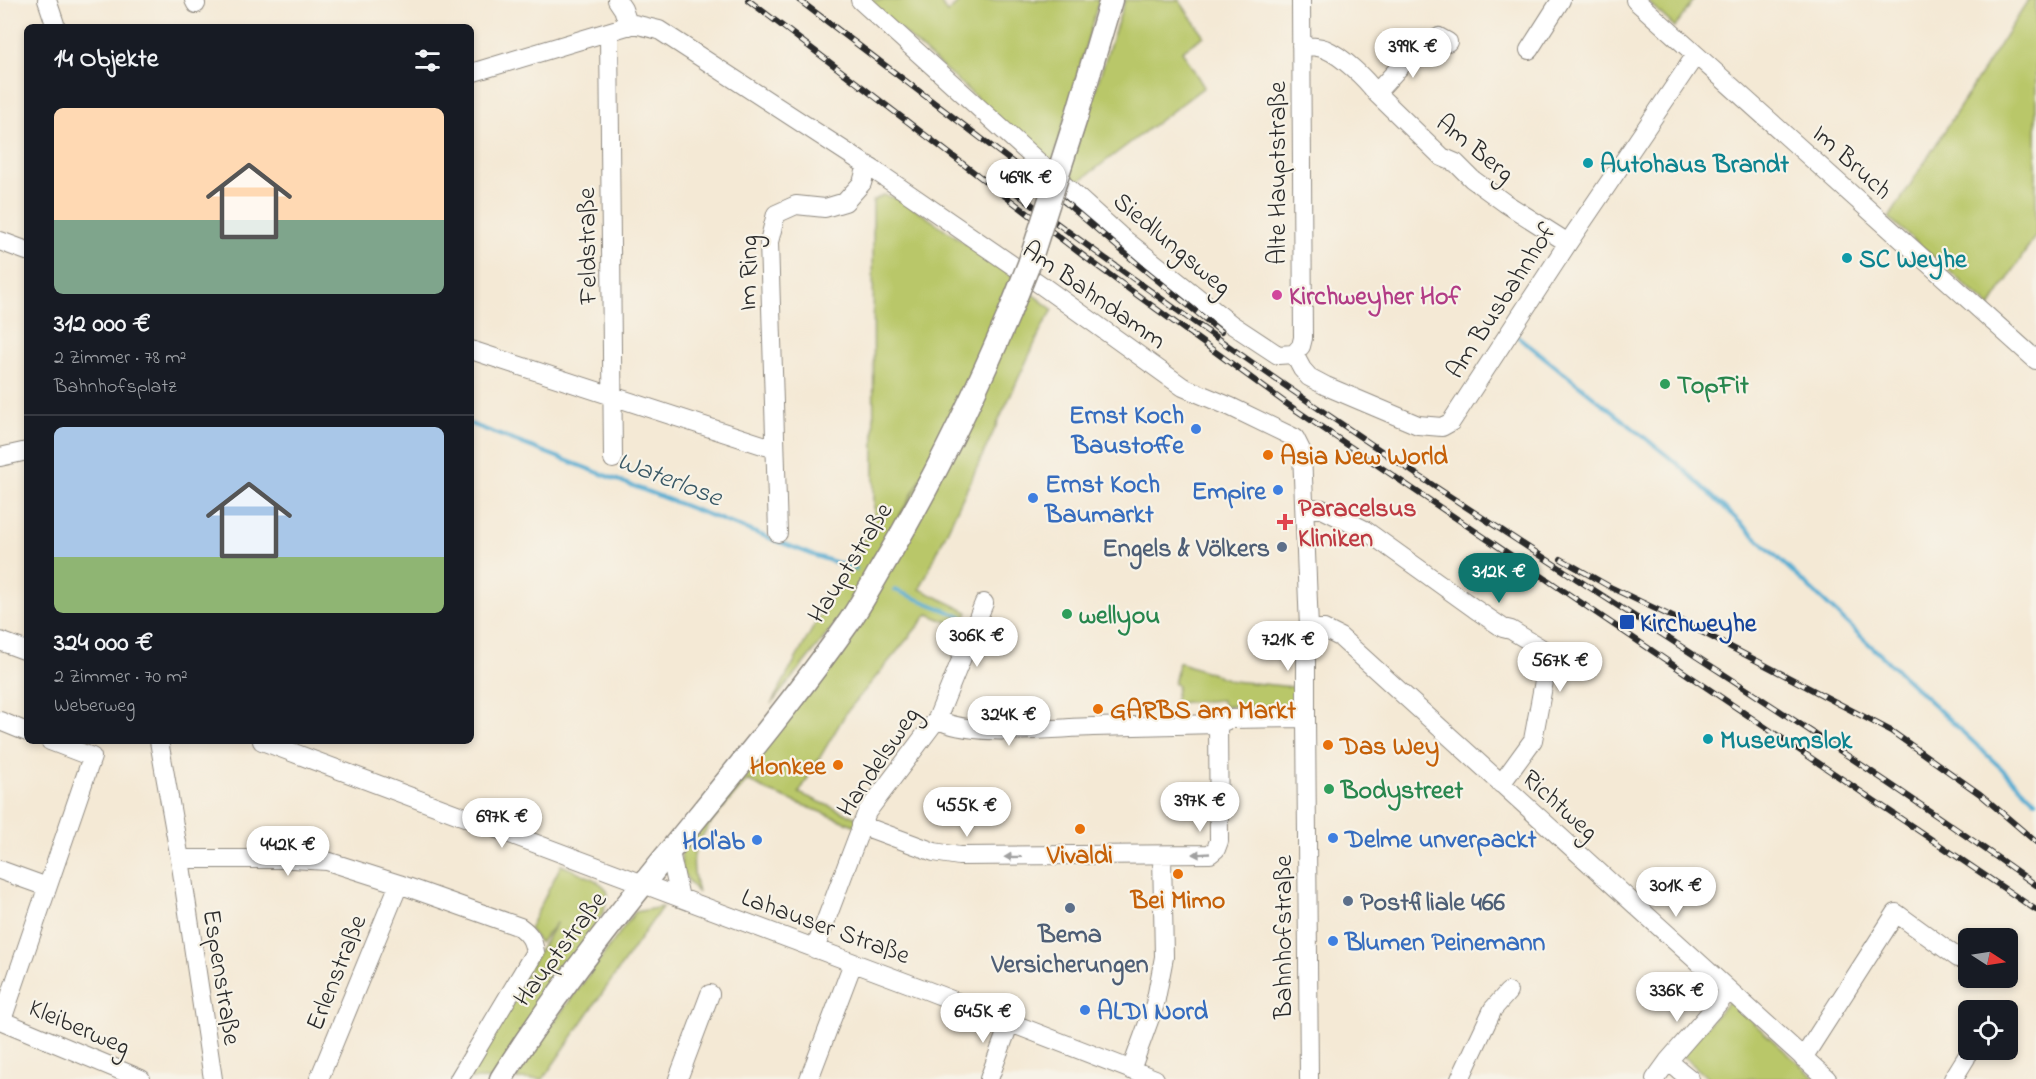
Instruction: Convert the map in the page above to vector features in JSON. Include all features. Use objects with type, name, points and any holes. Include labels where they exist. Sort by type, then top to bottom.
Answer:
[{"type":"main road","name":"Hauptstraße","points":[[501,1079],[565,983],[777,718],[850,621],[900,537],[941,462],[979,384],[1029,264],[1111,0]]},
{"type":"street","points":[[47,0],[56,24]]},
{"type":"street","points":[[474,72],[631,25],[617,0]]},
{"type":"street","name":"Siedlungsweg","points":[[860,0],[1119,235],[1231,324],[1269,351],[1278,355],[1298,350]]},
{"type":"street","name":"Alte Hauptstraße","points":[[1298,350],[1303,338],[1301,0]]},
{"type":"street","points":[[1529,50],[1561,0]]},
{"type":"street","name":"Im Bruch","points":[[1635,0],[2036,360]]},
{"type":"street","name":"Am Bahndamm","points":[[631,25],[659,30],[867,165],[1044,286],[1183,387],[1295,438],[1302,452],[1304,507]]},
{"type":"street","name":"Feldstraße","points":[[609,33],[613,459]]},
{"type":"street","points":[[1376,93],[1408,58],[1439,37],[1448,42]]},
{"type":"street","name":"Am Berg","points":[[1301,46],[1317,47],[1336,55],[1370,84],[1376,93],[1442,157],[1456,163],[1472,179],[1505,203],[1568,243]]},
{"type":"street","name":"Am Busbahnhof","points":[[1298,350],[1302,369],[1317,382],[1418,425],[1442,427],[1451,422],[1568,243],[1695,56]]},
{"type":"street","name":"Im Ring","points":[[778,533],[770,242],[776,214],[796,205],[825,208],[845,202],[862,183],[867,165]]},
{"type":"street","points":[[0,241],[24,250]]},
{"type":"street","points":[[474,351],[775,449]]},
{"type":"street","points":[[0,457],[24,452]]},
{"type":"street","points":[[1304,507],[1322,509],[1365,530],[1503,628],[1511,630],[1544,650],[1547,665],[1533,740],[1501,784]]},
{"type":"street","name":"Bahnhofstraße","points":[[1304,507],[1309,628],[1306,657],[1309,1079]]},
{"type":"street","name":"Handelsweg","points":[[815,949],[861,825],[875,801],[937,719],[970,632],[984,603]]},
{"type":"street","name":"Richtweg","points":[[1309,628],[1324,629],[1340,637],[1827,1079]]},
{"type":"street","points":[[0,640],[24,650]]},
{"type":"street","points":[[937,719],[947,725],[964,729],[1029,729],[1218,724],[1230,719],[1306,718]]},
{"type":"street","points":[[0,721],[24,731]]},
{"type":"street","points":[[861,825],[919,847],[948,855],[1210,854],[1216,849],[1218,841],[1218,724]]},
{"type":"street","points":[[1,1020],[92,757],[58,744]]},
{"type":"street","name":"Espenstraße","points":[[160,744],[180,860],[213,1079]]},
{"type":"street","name":"Lahauser Straße","points":[[270,744],[1010,1022],[1155,1079]]},
{"type":"street","points":[[670,852],[680,898]]},
{"type":"street","points":[[1131,1070],[1155,1004],[1164,957],[1162,855]]},
{"type":"street","points":[[180,860],[327,861],[520,927],[529,933],[535,952],[459,1079]]},
{"type":"street","points":[[0,870],[47,886]]},
{"type":"street","name":"Erlenstraße","points":[[319,1079],[399,884]]},
{"type":"street","points":[[1803,1059],[1896,913],[1958,958]]},
{"type":"street","points":[[809,1079],[853,963]]},
{"type":"street","points":[[1655,1079],[1730,991]]},
{"type":"street","points":[[1460,1079],[1493,1009],[1508,992]]},
{"type":"street","points":[[678,1079],[710,994]]},
{"type":"street","name":"Kleiberweg","points":[[1,1020],[141,1079]]},
{"type":"street","points":[[989,1079],[1010,1022]]},
{"type":"street","points":[[1953,1079],[1965,1060]]},
{"type":"street","points":[[1668,1061],[1690,1079]]},
{"type":"green space","points":[[867,0],[939,0],[947,13],[961,0],[1099,0],[1052,165]]},
{"type":"green space","points":[[1125,0],[1179,0],[1204,36],[1182,51],[1204,87],[1074,185],[1067,175]]},
{"type":"green space","points":[[1646,0],[1694,0],[1675,27]]},
{"type":"green space","points":[[2028,0],[2036,0],[2036,235],[1990,307],[1889,218]]},
{"type":"green space","points":[[883,195],[900,199],[1014,276],[935,454],[841,617],[771,704],[842,575],[874,523],[873,201]]},
{"type":"green space","points":[[1027,290],[1053,310],[1043,326],[920,589],[968,612],[961,628],[928,614],[846,713],[799,793],[859,819],[856,826],[767,791],[748,780],[716,816],[697,847],[693,865],[698,893],[682,872],[681,853],[791,713]]},
{"type":"green space","points":[[1179,662],[1233,681],[1303,688],[1303,707],[1223,706],[1222,700],[1174,703],[1178,685],[1174,684]]},
{"type":"green space","points":[[561,865],[596,880],[606,889],[608,896],[603,913],[493,1079],[462,1079],[557,922],[540,943],[529,929]]},
{"type":"green space","points":[[662,907],[543,1079],[516,1079],[545,1034],[635,912]]},
{"type":"green space","points":[[1729,1001],[1816,1079],[1709,1079],[1682,1055]]},
{"type":"waterway","points":[[1515,334],[1679,465],[2036,801]]},
{"type":"waterway","name":"Waterlose","points":[[474,425],[816,556],[856,569]]},
{"type":"waterway","name":"Waterlose","points":[[895,590],[962,617]]},
{"type":"railway","points":[[748,0],[1085,257],[1287,404],[2036,910]]},
{"type":"railway","points":[[799,0],[1066,203],[1221,332]]},
{"type":"railway","points":[[1004,184],[1126,274],[1313,405],[1838,749],[2036,885]]},
{"type":"railway","points":[[1561,559],[1612,588],[1681,621],[1891,731],[1980,794],[2036,842]]},
{"type":"place","name":"Autohaus Brandt","points":[[1588,163]]},
{"type":"place","name":"SC Weyhe","points":[[1847,258]]},
{"type":"place","name":"Kirchweyher Hof","points":[[1277,295]]},
{"type":"place","name":"TopFit","points":[[1665,384]]},
{"type":"place","name":"Ernst Koch Baustoffe","points":[[1196,429]]},
{"type":"place","name":"Asia New World","points":[[1268,455]]},
{"type":"place","name":"Empire","points":[[1278,490]]},
{"type":"place","name":"Ernst Koch Baumarkt","points":[[1033,498]]},
{"type":"place","name":"Paracelsus Kliniken","points":[[1285,522]]},
{"type":"place","name":"Engels & Völkers","points":[[1282,547]]},
{"type":"place","name":"wellyou","points":[[1067,614]]},
{"type":"place","name":"Kirchweyhe","points":[[1627,622]]},
{"type":"place","name":"GARBS am Markt","points":[[1098,709]]},
{"type":"place","name":"Museumslok","points":[[1708,739]]},
{"type":"place","name":"Das Wey","points":[[1328,745]]},
{"type":"place","name":"Honkee","points":[[838,765]]},
{"type":"place","name":"Bodystreet","points":[[1329,789]]},
{"type":"place","name":"Vivaldi","points":[[1080,829]]},
{"type":"place","name":"Delme unverpackt","points":[[1333,838]]},
{"type":"place","name":"Hol'ab","points":[[757,840]]},
{"type":"place","name":"Bei Mimo","points":[[1178,874]]},
{"type":"place","name":"Postfiliale 466","points":[[1348,901]]},
{"type":"place","name":"Bema Versicherungen","points":[[1070,908]]},
{"type":"place","name":"Blumen Peinemann","points":[[1333,941]]},
{"type":"place","name":"ALDI Nord","points":[[1085,1010]]}]
